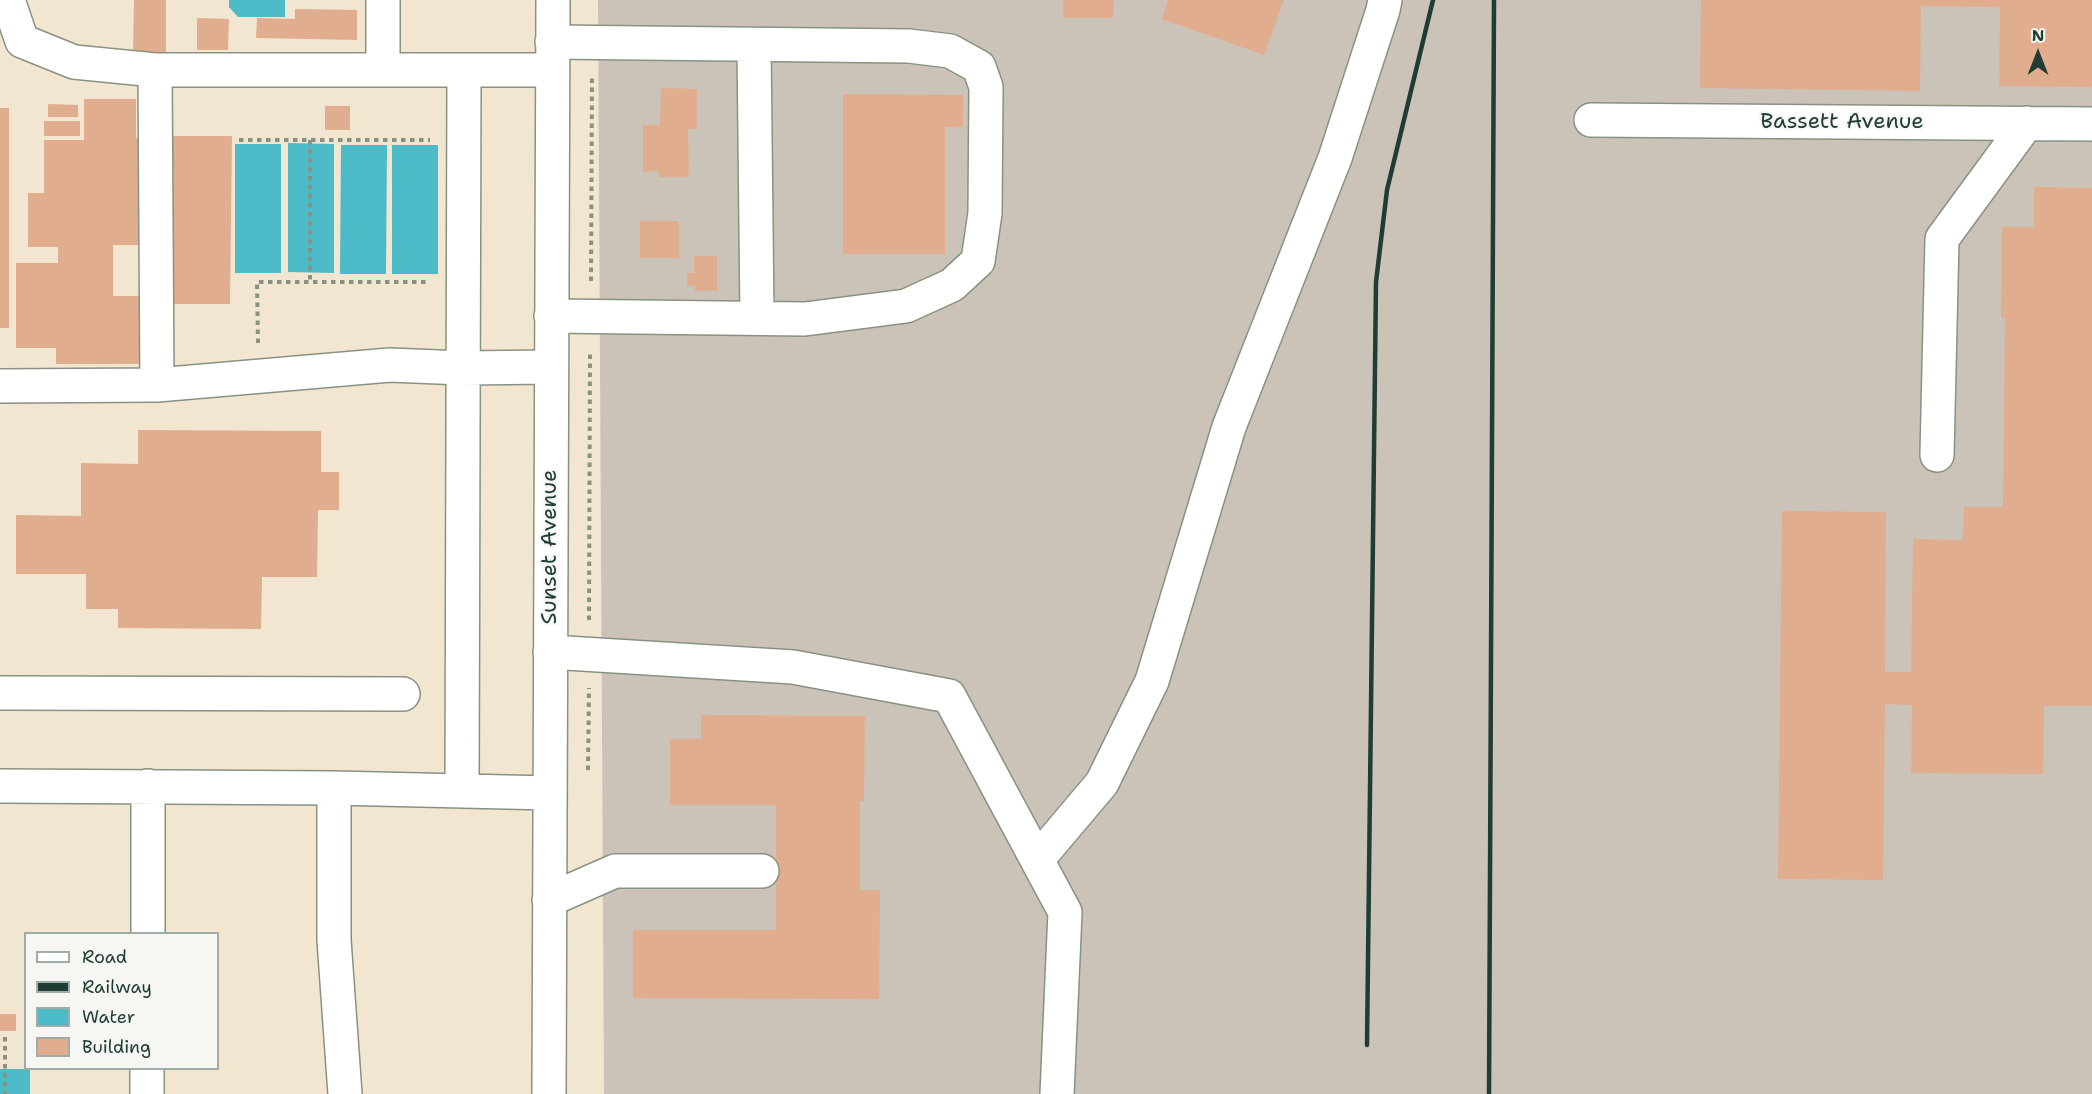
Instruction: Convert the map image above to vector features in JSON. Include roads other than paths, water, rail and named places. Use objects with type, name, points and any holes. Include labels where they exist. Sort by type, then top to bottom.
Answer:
[{"type":"street","points":[[8,0],[22,40],[74,62],[155,70],[464,70],[552,56],[592,44],[909,46],[950,51],[979,67],[986,87],[985,213],[978,261],[952,285],[906,306],[805,319],[551,316]]},
{"type":"street","points":[[383,0],[383,70]]},
{"type":"street","name":"Sunset Avenue","points":[[549,1094],[553,0]]},
{"type":"street","points":[[1037,860],[1102,783],[1152,681],[1229,427],[1335,158],[1383,10],[1384,0]]},
{"type":"street","points":[[754,45],[757,318]]},
{"type":"street","points":[[155,70],[157,385]]},
{"type":"street","points":[[462,790],[464,70]]},
{"type":"street","name":"Bassett Avenue","points":[[1591,120],[2092,124]]},
{"type":"street","points":[[1937,455],[1942,239],[2027,123]]},
{"type":"street","points":[[0,386],[157,385],[390,365],[463,368],[551,367]]},
{"type":"street","points":[[550,652],[793,667],[949,696],[1065,912],[1057,1094]]},
{"type":"street","points":[[0,693],[403,694]]},
{"type":"street","points":[[0,786],[334,788],[550,793]]},
{"type":"street","points":[[148,786],[148,932]]},
{"type":"street","points":[[334,788],[334,940],[345,1094]]},
{"type":"street","points":[[549,900],[615,871],[762,871]]},
{"type":"street","points":[[147,1070],[147,1094]]},
{"type":"water","points":[[229,0],[285,0],[285,17],[238,17],[229,7]]},
{"type":"water","points":[[288,143],[334,144],[334,273],[288,272]]},
{"type":"water","points":[[235,144],[281,144],[281,273],[235,273]]},
{"type":"water","points":[[341,145],[387,145],[386,274],[340,274]]},
{"type":"water","points":[[392,145],[438,145],[438,274],[392,274]]},
{"type":"water","points":[[0,1069],[30,1070],[30,1094],[0,1094]]},
{"type":"railway","points":[[1367,1045],[1376,282],[1387,190],[1433,0]]},
{"type":"railway","points":[[1489,1094],[1494,0]]}]
